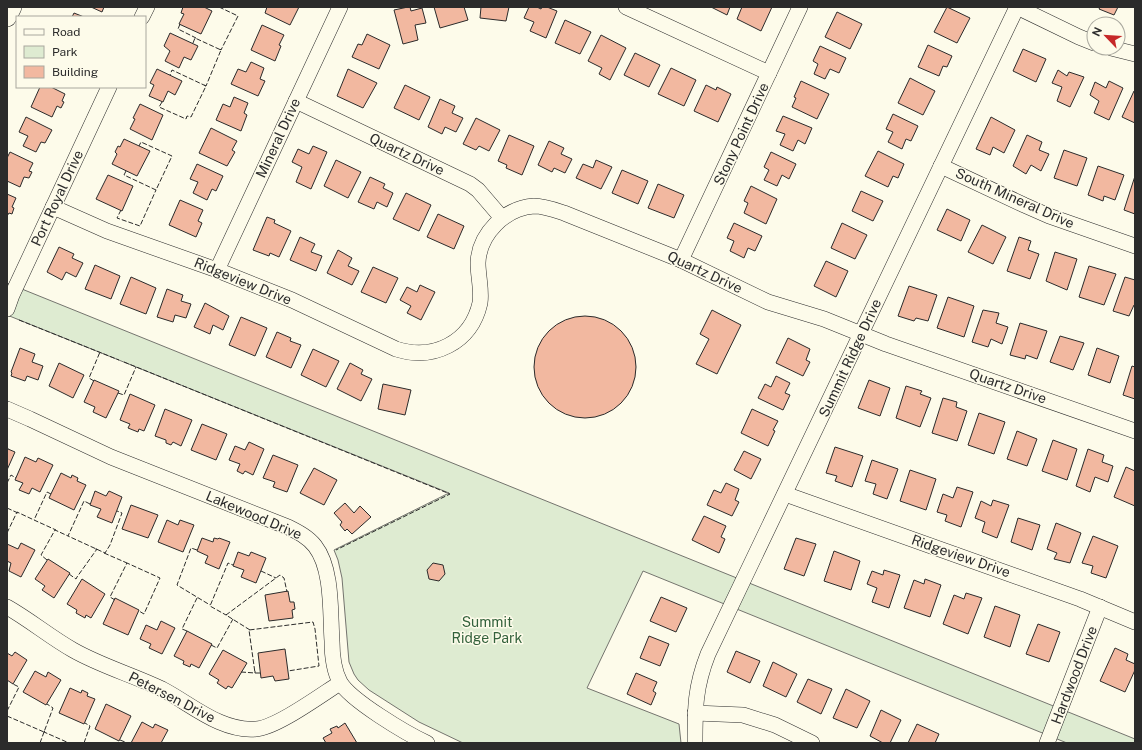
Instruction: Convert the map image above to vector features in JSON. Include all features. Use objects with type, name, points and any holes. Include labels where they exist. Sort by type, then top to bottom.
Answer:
[{"type":"main road","points":[[7,17],[12,7]]},
{"type":"street","name":"Mineral Drive","points":[[217,270],[340,7]]},
{"type":"street","points":[[626,7],[769,73]]},
{"type":"street","name":"Stony Point Drive","points":[[681,260],[800,7]]},
{"type":"street","points":[[1017,7],[1086,40]]},
{"type":"street","name":"Summit Ridge Drive","points":[[695,712],[698,682],[706,659],[1017,7]]},
{"type":"street","name":"Port Royal Drive","points":[[7,309],[12,295],[109,88]]},
{"type":"street","name":"Quartz Drive","points":[[296,101],[470,184],[478,190],[502,218],[522,208],[536,206],[564,213],[681,260],[768,302],[824,319],[894,346],[1135,431]]},
{"type":"street","name":"South Mineral Drive","points":[[942,166],[1049,216],[1135,246]]},
{"type":"street","name":"Ridgeview Drive","points":[[53,207],[107,231],[217,270],[320,312],[396,349],[408,353],[431,352],[444,348],[455,342],[464,334],[472,323],[480,301],[478,263],[480,251],[484,239],[490,229],[502,218]]},
{"type":"street","name":"Lakewood Drive","points":[[7,409],[111,457],[288,527],[307,538],[315,546],[324,564],[328,582],[332,655],[335,670],[340,682],[346,691],[355,699],[408,733],[427,743]]},
{"type":"street","name":"Ridgeview Drive","points":[[785,494],[1080,598],[1135,622]]},
{"type":"street","name":"Petersen Drive","points":[[7,607],[73,650],[162,690],[216,720],[235,728],[256,729],[266,727],[277,722],[340,682]]},
{"type":"street","name":"Hardwood Drive","points":[[1047,743],[1100,607]]},
{"type":"street","points":[[695,712],[695,743]]},
{"type":"street","points":[[695,712],[702,743]]},
{"type":"street","points":[[695,712],[743,714],[775,725],[812,743]]},
{"type":"green space","name":"Summit Ridge Park","points":[[7,283],[1135,739],[1135,743],[1067,743],[643,571],[587,688],[679,724],[681,743],[463,743],[419,722],[369,690],[358,680],[349,662],[342,578],[334,550],[449,493],[7,315]]},
{"type":"building","points":[[91,7],[104,7],[102,12]]},
{"type":"building","points":[[183,7],[204,7],[212,11],[201,34],[179,24],[184,14],[181,13]]},
{"type":"building","points":[[267,7],[299,7],[290,25],[265,13]]},
{"type":"building","points":[[410,7],[411,11],[422,8],[426,23],[415,25],[418,40],[403,44],[394,10]]},
{"type":"building","points":[[434,7],[464,7],[468,20],[440,28]]},
{"type":"building","points":[[481,7],[509,7],[506,21],[480,18]]},
{"type":"building","points":[[529,7],[537,7],[541,9],[542,7],[547,7],[557,11],[546,38],[530,31],[534,22],[524,18]]},
{"type":"building","points":[[711,7],[730,7],[727,15]]},
{"type":"building","points":[[742,7],[772,7],[761,31],[737,19]]},
{"type":"building","points":[[947,7],[970,18],[957,43],[934,32]]},
{"type":"building","points":[[1100,7],[1118,7],[1114,15],[1099,9]]},
{"type":"building","points":[[837,12],[862,24],[850,49],[825,37]]},
{"type":"building","points":[[74,13],[82,16],[72,16]]},
{"type":"building","points":[[565,20],[591,32],[580,54],[555,43]]},
{"type":"building","points":[[262,25],[284,35],[279,45],[281,46],[275,61],[251,50]]},
{"type":"building","points":[[170,33],[198,46],[191,60],[184,57],[179,68],[165,61],[170,51],[164,46]]},
{"type":"building","points":[[367,34],[390,45],[379,69],[352,57],[358,44],[362,45]]},
{"type":"building","points":[[601,35],[626,48],[610,80],[599,74],[602,68],[588,61]]},
{"type":"building","points":[[928,45],[952,56],[947,67],[943,66],[939,76],[918,67]]},
{"type":"building","points":[[820,46],[846,58],[839,73],[830,69],[825,79],[814,74],[818,64],[813,61]]},
{"type":"building","points":[[1023,49],[1046,59],[1036,82],[1013,71]]},
{"type":"building","points":[[635,53],[660,65],[649,87],[624,75]]},
{"type":"building","points":[[251,62],[264,68],[260,79],[265,81],[258,96],[231,84],[238,69],[246,72]]},
{"type":"building","points":[[671,68],[696,80],[684,106],[658,94]]},
{"type":"building","points":[[157,69],[182,81],[175,95],[168,91],[163,102],[149,96],[154,85],[150,83]]},
{"type":"building","points":[[348,69],[377,83],[363,108],[337,96]]},
{"type":"building","points":[[1058,70],[1067,76],[1069,72],[1084,77],[1070,107],[1057,101],[1062,87],[1052,83]]},
{"type":"building","points":[[910,78],[935,91],[923,115],[898,103]]},
{"type":"building","points":[[801,81],[829,94],[817,119],[792,107],[796,98],[794,97]]},
{"type":"building","points":[[1109,81],[1123,88],[1109,120],[1094,113],[1099,101],[1090,95],[1095,82],[1106,88]]},
{"type":"building","points":[[405,85],[430,97],[419,120],[394,108]]},
{"type":"building","points":[[706,85],[716,90],[717,87],[731,94],[718,122],[694,111]]},
{"type":"building","points":[[40,88],[53,88],[65,94],[62,101],[64,102],[61,108],[57,106],[52,117],[31,107]]},
{"type":"building","points":[[1134,91],[1135,92],[1135,123],[1122,117]]},
{"type":"building","points":[[234,97],[248,103],[244,113],[247,115],[241,131],[216,120],[223,104],[230,107]]},
{"type":"building","points":[[440,99],[455,106],[452,113],[463,118],[456,132],[445,127],[442,134],[428,127]]},
{"type":"building","points":[[140,104],[163,115],[152,140],[130,129],[135,119],[133,118]]},
{"type":"building","points":[[893,114],[918,126],[911,141],[906,139],[902,149],[888,142],[893,132],[886,129]]},
{"type":"building","points":[[783,116],[812,128],[805,144],[798,140],[793,151],[780,145],[785,134],[776,131]]},
{"type":"building","points":[[26,117],[52,130],[45,143],[41,142],[36,152],[23,146],[28,136],[19,132]]},
{"type":"building","points":[[991,117],[1015,130],[1004,153],[993,147],[990,155],[976,149]]},
{"type":"building","points":[[476,118],[500,130],[489,151],[479,146],[476,150],[463,144]]},
{"type":"building","points":[[211,128],[237,141],[232,150],[235,152],[227,166],[199,153]]},
{"type":"building","points":[[509,135],[534,146],[522,175],[506,168],[507,165],[498,161]]},
{"type":"building","points":[[1027,135],[1042,142],[1039,150],[1049,154],[1041,171],[1031,165],[1026,174],[1013,166]]},
{"type":"building","points":[[124,139],[150,151],[137,176],[112,164],[117,154],[115,152],[118,146],[120,147]]},
{"type":"building","points":[[549,141],[564,148],[561,154],[572,159],[565,173],[554,168],[552,172],[538,165]]},
{"type":"building","points":[[313,146],[327,152],[311,189],[296,182],[302,167],[292,162],[298,149],[309,154]]},
{"type":"building","points":[[1064,150],[1087,158],[1077,186],[1054,178]]},
{"type":"building","points":[[878,151],[904,164],[898,178],[893,176],[888,187],[865,176]]},
{"type":"building","points":[[10,152],[33,163],[29,171],[32,172],[29,178],[24,177],[20,187],[7,181],[7,158]]},
{"type":"building","points":[[771,152],[796,164],[789,179],[782,175],[777,186],[764,180],[769,170],[764,167]]},
{"type":"building","points":[[336,160],[361,172],[348,198],[324,186]]},
{"type":"building","points":[[596,160],[612,167],[601,189],[576,178],[583,164],[593,168]]},
{"type":"building","points":[[197,164],[223,176],[216,191],[212,189],[207,200],[193,193],[198,182],[190,179]]},
{"type":"building","points":[[1098,166],[1124,175],[1115,200],[1104,196],[1103,201],[1088,195]]},
{"type":"building","points":[[622,170],[648,181],[638,204],[612,193]]},
{"type":"building","points":[[108,175],[133,186],[122,211],[96,199]]},
{"type":"building","points":[[1135,176],[1135,214],[1124,210]]},
{"type":"building","points":[[370,177],[385,184],[383,188],[393,193],[387,207],[377,202],[374,209],[358,202]]},
{"type":"building","points":[[658,184],[684,195],[674,218],[648,208]]},
{"type":"building","points":[[751,186],[777,199],[766,224],[744,213],[748,203],[744,201]]},
{"type":"building","points":[[861,191],[883,201],[873,221],[852,211]]},
{"type":"building","points":[[406,193],[431,205],[419,231],[393,219]]},
{"type":"building","points":[[7,194],[16,198],[12,207],[14,208],[12,214],[9,213],[7,216]]},
{"type":"building","points":[[180,200],[203,210],[198,221],[202,223],[196,237],[169,225]]},
{"type":"building","points":[[947,209],[970,220],[961,241],[937,230]]},
{"type":"building","points":[[438,214],[464,226],[454,249],[427,237]]},
{"type":"building","points":[[267,217],[275,220],[274,223],[291,231],[279,257],[270,253],[269,256],[253,250]]},
{"type":"building","points":[[734,223],[762,236],[755,251],[748,248],[744,258],[730,251],[734,241],[727,238]]},
{"type":"building","points":[[842,223],[867,235],[855,259],[831,248]]},
{"type":"building","points":[[982,225],[1006,237],[993,264],[968,252]]},
{"type":"building","points":[[300,237],[315,244],[311,252],[322,256],[316,271],[290,260]]},
{"type":"building","points":[[1019,237],[1031,241],[1028,250],[1039,254],[1030,279],[1007,271]]},
{"type":"building","points":[[59,247],[74,254],[72,258],[83,263],[76,277],[66,272],[62,280],[47,272]]},
{"type":"building","points":[[338,250],[352,258],[348,266],[359,271],[352,285],[327,273]]},
{"type":"building","points":[[1055,252],[1077,259],[1067,290],[1046,281]]},
{"type":"building","points":[[826,261],[848,271],[836,297],[814,286]]},
{"type":"building","points":[[95,265],[120,276],[111,299],[85,289]]},
{"type":"building","points":[[1089,266],[1116,274],[1104,305],[1079,297]]},
{"type":"building","points":[[373,267],[398,278],[386,303],[361,292]]},
{"type":"building","points":[[131,277],[156,288],[146,314],[120,304]]},
{"type":"building","points":[[1125,277],[1135,280],[1135,305],[1129,316],[1113,311]]},
{"type":"building","points":[[420,285],[435,292],[421,320],[407,313],[411,306],[400,300],[407,287],[417,292]]},
{"type":"building","points":[[909,286],[937,295],[928,321],[916,318],[914,321],[898,316]]},
{"type":"building","points":[[167,289],[183,295],[181,301],[191,304],[186,318],[175,315],[173,322],[157,317]]},
{"type":"building","points":[[948,297],[974,306],[964,337],[937,328]]},
{"type":"building","points":[[205,303],[229,316],[223,330],[213,325],[210,334],[194,327]]},
{"type":"building","points":[[712,310],[741,325],[717,374],[696,364],[709,339],[700,334]]},
{"type":"building","points":[[983,310],[999,313],[996,323],[1008,327],[1002,344],[991,339],[988,347],[972,342]]},
{"type":"building","points":[[585,316],[604,320],[621,331],[632,348],[636,367],[632,386],[621,403],[604,414],[585,418],[566,414],[549,403],[538,386],[534,367],[538,348],[549,331],[566,320]]},
{"type":"building","points":[[241,317],[267,328],[255,356],[229,345]]},
{"type":"building","points":[[1020,323],[1047,331],[1037,359],[1026,355],[1025,359],[1010,355]]},
{"type":"building","points":[[277,332],[291,338],[290,341],[301,345],[291,368],[266,357]]},
{"type":"building","points":[[1060,336],[1084,343],[1073,370],[1050,362]]},
{"type":"building","points":[[788,338],[810,349],[806,360],[810,362],[803,376],[776,363]]},
{"type":"building","points":[[20,348],[35,354],[32,362],[43,366],[38,380],[27,376],[25,381],[11,376],[11,372]]},
{"type":"building","points":[[1097,348],[1119,356],[1110,383],[1088,375]]},
{"type":"building","points":[[313,349],[339,361],[326,387],[301,375]]},
{"type":"building","points":[[59,363],[84,375],[73,398],[49,386]]},
{"type":"building","points":[[350,363],[363,370],[361,374],[372,379],[361,401],[337,389]]},
{"type":"building","points":[[1132,366],[1135,367],[1135,399],[1123,395]]},
{"type":"building","points":[[776,376],[790,383],[785,393],[790,395],[783,410],[758,398],[765,384],[771,387]]},
{"type":"building","points":[[94,380],[119,391],[106,418],[93,412],[95,407],[84,402]]},
{"type":"building","points":[[869,380],[890,388],[880,416],[858,408]]},
{"type":"building","points":[[383,384],[411,390],[405,415],[378,409]]},
{"type":"building","points":[[906,386],[922,391],[920,394],[931,398],[920,427],[896,418]]},
{"type":"building","points":[[130,394],[155,405],[144,431],[139,429],[138,432],[128,428],[130,424],[120,420]]},
{"type":"building","points":[[943,398],[957,402],[956,407],[967,411],[957,441],[932,433]]},
{"type":"building","points":[[165,409],[192,420],[181,446],[173,442],[171,445],[166,443],[166,440],[155,436]]},
{"type":"building","points":[[752,409],[778,421],[773,430],[775,431],[768,446],[741,433]]},
{"type":"building","points":[[979,413],[1005,422],[994,454],[968,445]]},
{"type":"building","points":[[202,424],[227,434],[216,460],[191,450]]},
{"type":"building","points":[[1017,431],[1037,439],[1027,466],[1007,459]]},
{"type":"building","points":[[1053,440],[1077,449],[1067,480],[1042,471]]},
{"type":"building","points":[[249,442],[264,449],[253,475],[245,471],[243,474],[237,471],[240,464],[229,460],[235,446],[245,450]]},
{"type":"building","points":[[7,447],[15,452],[7,470]]},
{"type":"building","points":[[835,447],[863,456],[852,487],[835,481],[837,476],[826,473]]},
{"type":"building","points":[[1088,449],[1104,455],[1102,462],[1113,466],[1108,482],[1095,477],[1090,492],[1076,486]]},
{"type":"building","points":[[744,451],[761,459],[751,479],[734,470]]},
{"type":"building","points":[[273,455],[298,465],[287,492],[273,487],[275,482],[263,478]]},
{"type":"building","points":[[25,457],[36,462],[38,458],[53,465],[40,492],[32,488],[29,494],[19,490],[23,483],[15,480]]},
{"type":"building","points":[[872,460],[898,469],[887,499],[873,494],[876,484],[865,481]]},
{"type":"building","points":[[1126,467],[1135,471],[1135,506],[1114,497]]},
{"type":"building","points":[[314,468],[337,480],[324,505],[300,493]]},
{"type":"building","points":[[910,470],[936,479],[926,510],[900,501]]},
{"type":"building","points":[[61,473],[71,478],[72,475],[78,478],[77,481],[86,485],[74,510],[49,498]]},
{"type":"building","points":[[726,483],[739,489],[735,500],[739,502],[732,516],[707,505],[714,490],[721,493]]},
{"type":"building","points":[[957,487],[973,492],[961,527],[945,521],[947,515],[937,512],[943,494],[953,498]]},
{"type":"building","points":[[95,491],[106,496],[109,491],[122,497],[112,523],[97,517],[101,509],[90,505]]},
{"type":"building","points":[[993,500],[1009,505],[997,538],[982,532],[985,522],[975,518],[981,501],[991,506]]},
{"type":"building","points":[[345,503],[354,513],[360,506],[371,517],[352,534],[347,529],[345,531],[340,525],[342,522],[334,513]]},
{"type":"building","points":[[131,505],[158,515],[148,538],[122,529]]},
{"type":"building","points":[[704,516],[726,526],[721,537],[725,539],[719,553],[692,540]]},
{"type":"building","points":[[1018,518],[1040,525],[1032,550],[1011,542]]},
{"type":"building","points":[[167,520],[178,525],[180,520],[194,525],[183,552],[158,542]]},
{"type":"building","points":[[1056,523],[1081,533],[1070,563],[1054,559],[1057,553],[1047,549]]},
{"type":"building","points":[[1093,536],[1118,546],[1106,578],[1091,573],[1093,566],[1082,563]]},
{"type":"building","points":[[202,538],[213,542],[214,538],[219,538],[230,542],[219,569],[205,563],[208,556],[197,551]]},
{"type":"building","points":[[796,538],[816,544],[804,576],[784,569]]},
{"type":"building","points":[[21,543],[35,550],[21,577],[9,571],[11,563],[7,561],[7,544],[18,549]]},
{"type":"building","points":[[834,551],[860,561],[851,590],[824,581]]},
{"type":"building","points":[[238,552],[249,556],[251,552],[266,558],[256,583],[241,577],[244,570],[233,566]]},
{"type":"building","points":[[48,559],[70,573],[54,598],[42,590],[45,586],[35,579]]},
{"type":"building","points":[[433,563],[443,565],[445,574],[439,581],[429,579],[427,570]]},
{"type":"building","points":[[884,570],[900,575],[889,608],[872,602],[877,588],[867,584],[872,571],[883,575]]},
{"type":"building","points":[[82,579],[105,594],[91,618],[86,615],[85,618],[76,613],[77,610],[67,604]]},
{"type":"building","points":[[925,579],[941,585],[930,617],[904,608],[914,580],[924,584]]},
{"type":"building","points":[[288,591],[290,602],[294,602],[295,609],[292,610],[293,618],[269,621],[265,595]]},
{"type":"building","points":[[966,593],[982,598],[968,634],[943,624],[954,595],[964,599]]},
{"type":"building","points":[[661,597],[687,608],[676,632],[650,621]]},
{"type":"building","points":[[115,598],[139,610],[128,635],[103,624]]},
{"type":"building","points":[[995,606],[1020,615],[1010,647],[984,637]]},
{"type":"building","points":[[161,621],[175,628],[162,654],[149,648],[151,644],[140,639],[146,625],[157,630]]},
{"type":"building","points":[[1038,624],[1060,632],[1049,662],[1026,654]]},
{"type":"building","points":[[187,631],[212,644],[199,668],[191,664],[190,667],[183,664],[184,661],[174,656]]},
{"type":"building","points":[[649,636],[669,644],[660,666],[640,658]]},
{"type":"building","points":[[1115,648],[1128,654],[1126,660],[1135,664],[1135,670],[1125,692],[1100,681]]},
{"type":"building","points":[[285,649],[289,679],[275,681],[273,676],[261,678],[258,653]]},
{"type":"building","points":[[223,650],[247,663],[232,688],[228,686],[226,689],[217,683],[219,680],[209,674]]},
{"type":"building","points":[[736,651],[760,661],[750,683],[727,672]]},
{"type":"building","points":[[15,652],[27,660],[13,684],[7,680],[7,653],[12,656]]},
{"type":"building","points":[[773,662],[797,674],[786,697],[763,686]]},
{"type":"building","points":[[35,671],[46,677],[48,672],[61,680],[46,705],[23,692]]},
{"type":"building","points":[[636,673],[657,682],[653,691],[656,693],[651,705],[627,694]]},
{"type":"building","points":[[808,679],[832,689],[821,714],[797,702]]},
{"type":"building","points":[[70,688],[81,693],[82,690],[88,693],[87,696],[95,699],[84,724],[59,713]]},
{"type":"building","points":[[846,689],[870,701],[857,728],[833,718]]},
{"type":"building","points":[[106,704],[131,716],[119,741],[95,729]]},
{"type":"building","points":[[881,710],[901,720],[890,743],[883,743],[870,736]]},
{"type":"building","points":[[142,722],[153,728],[155,724],[168,730],[161,743],[131,743]]},
{"type":"building","points":[[345,723],[357,743],[326,743],[323,738],[332,733],[330,729],[337,726],[338,728]]},
{"type":"building","points":[[917,724],[939,734],[935,743],[908,743]]},
{"type":"fence","points":[[219,7],[238,16],[221,50],[220,49]]},
{"type":"fence","points":[[180,24],[178,29],[196,38]]},
{"type":"fence","points":[[193,43],[195,38],[221,50],[206,86],[204,85]]},
{"type":"fence","points":[[162,102],[159,107],[186,119],[187,116],[191,117],[206,86],[172,70],[170,75]]},
{"type":"fence","points":[[126,171],[124,175],[156,190],[172,156],[141,142],[139,146]]},
{"type":"fence","points":[[121,210],[117,218],[140,226],[156,190]]},
{"type":"fence","points":[[19,320],[119,360]]},
{"type":"fence","points":[[94,381],[89,378],[100,352]]},
{"type":"fence","points":[[124,362],[450,494],[336,550]]},
{"type":"fence","points":[[118,393],[124,395],[136,367]]},
{"type":"fence","points":[[7,483],[11,475],[16,478]]},
{"type":"fence","points":[[51,494],[47,492],[34,520],[56,530]]},
{"type":"fence","points":[[90,504],[84,501],[68,536],[105,553],[110,545],[122,513],[117,511]]},
{"type":"fence","points":[[7,508],[18,513]]},
{"type":"fence","points":[[7,533],[17,512],[34,520]]},
{"type":"fence","points":[[47,560],[41,555],[55,530],[68,536]]},
{"type":"fence","points":[[197,550],[191,548],[177,585],[210,605]]},
{"type":"fence","points":[[69,574],[76,579],[97,549],[95,549]]},
{"type":"fence","points":[[104,553],[127,563],[126,564]]},
{"type":"fence","points":[[115,600],[110,597],[127,563],[160,578],[144,614],[139,611]]},
{"type":"fence","points":[[227,614],[226,615],[210,606],[228,563],[233,565]]},
{"type":"fence","points":[[261,571],[276,578]]},
{"type":"fence","points":[[250,630],[226,615],[280,575],[284,578],[287,592]]},
{"type":"fence","points":[[187,631],[182,629],[197,598],[199,598]]},
{"type":"fence","points":[[211,645],[217,648],[233,619]]},
{"type":"fence","points":[[260,673],[255,673],[249,630],[313,622],[319,666],[288,671]]},
{"type":"fence","points":[[241,672],[255,673],[255,671]]},
{"type":"fence","points":[[7,711],[19,687],[13,684]]},
{"type":"fence","points":[[7,716],[44,732],[53,708],[47,704]]},
{"type":"fence","points":[[84,743],[90,726],[85,723]]},
{"type":"fence","points":[[45,731],[44,732],[69,743]]},
{"type":"fence","points":[[40,743],[44,732]]},
{"type":"fence","points":[[120,740],[125,742],[124,743]]}]
